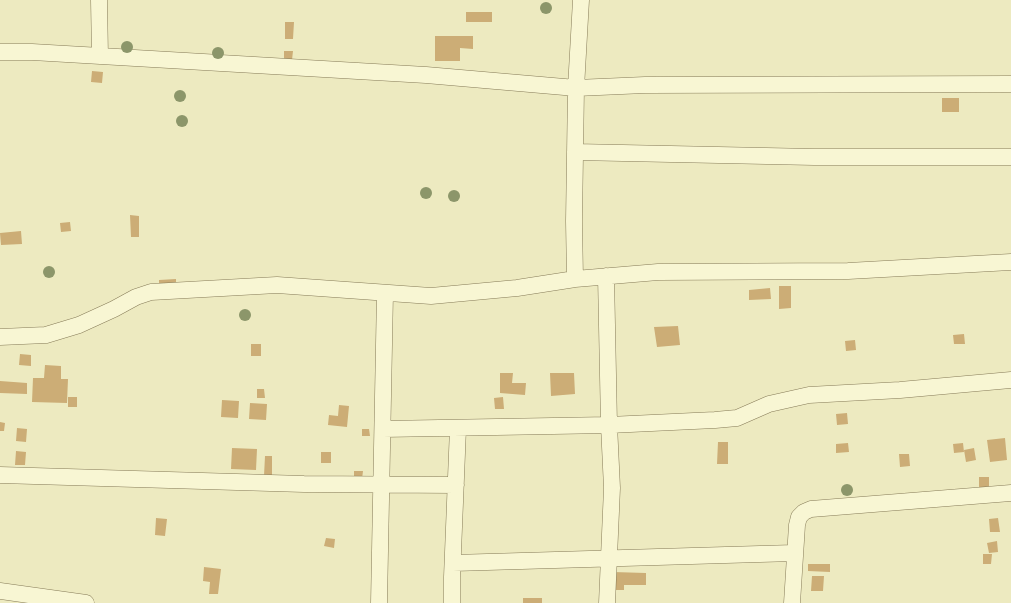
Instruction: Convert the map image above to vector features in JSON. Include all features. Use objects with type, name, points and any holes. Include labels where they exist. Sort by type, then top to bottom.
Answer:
[{"type":"street","points":[[99,0],[100,56]]},
{"type":"street","points":[[575,279],[576,88],[581,0]]},
{"type":"street","points":[[0,52],[32,52],[426,75],[576,88],[645,85],[1011,84]]},
{"type":"street","points":[[575,152],[814,157],[1011,158]]},
{"type":"street","points":[[0,337],[46,335],[78,325],[114,309],[136,297],[151,292],[278,285],[431,296],[455,295],[575,279],[666,272],[848,271],[1011,262]]},
{"type":"street","points":[[606,276],[609,425],[612,488],[607,603]]},
{"type":"street","points":[[379,603],[385,293]]},
{"type":"street","points":[[383,429],[609,425],[737,418],[769,404],[809,394],[900,390],[1011,380]]},
{"type":"street","points":[[452,603],[458,428]]},
{"type":"street","points":[[0,475],[229,482],[456,485]]},
{"type":"street","points":[[792,603],[794,553],[799,518],[810,509],[1011,493]]},
{"type":"street","points":[[453,563],[608,560],[794,553]]},
{"type":"street","points":[[0,591],[86,603]]},
{"type":"building","points":[[466,12],[492,12],[492,22],[466,22]]},
{"type":"building","points":[[285,22],[294,22],[293,39],[285,39]]},
{"type":"building","points":[[435,36],[473,36],[473,49],[460,48],[460,61],[435,61]]},
{"type":"building","points":[[284,51],[293,51],[292,60],[284,60]]},
{"type":"building","points":[[92,71],[103,72],[102,83],[91,82]]},
{"type":"building","points":[[942,98],[959,98],[959,112],[942,112]]},
{"type":"building","points":[[130,215],[139,216],[139,237],[131,237]]},
{"type":"building","points":[[70,222],[71,231],[61,232],[60,223]]},
{"type":"building","points":[[21,231],[22,244],[1,245],[0,233]]},
{"type":"building","points":[[176,279],[176,288],[159,289],[159,280]]},
{"type":"building","points":[[779,286],[791,286],[791,308],[779,309]]},
{"type":"building","points":[[770,288],[771,299],[749,300],[749,290]]},
{"type":"building","points":[[678,326],[680,345],[657,347],[654,327]]},
{"type":"building","points":[[964,334],[965,344],[954,344],[953,335]]},
{"type":"building","points":[[855,340],[856,350],[846,351],[845,341]]},
{"type":"building","points":[[251,344],[261,344],[261,356],[251,356]]},
{"type":"building","points":[[20,354],[31,355],[31,366],[19,365]]},
{"type":"building","points":[[45,365],[61,366],[61,379],[68,379],[67,403],[32,402],[33,378],[44,378]]},
{"type":"building","points":[[500,373],[513,373],[512,383],[526,383],[525,395],[500,393]]},
{"type":"building","points":[[550,373],[574,373],[575,394],[551,396]]},
{"type":"building","points":[[0,381],[27,383],[27,394],[0,393]]},
{"type":"building","points":[[257,389],[264,389],[265,398],[257,398]]},
{"type":"building","points":[[68,397],[77,397],[77,407],[68,407]]},
{"type":"building","points":[[503,397],[504,409],[495,409],[494,398]]},
{"type":"building","points":[[222,400],[239,401],[238,418],[221,417]]},
{"type":"building","points":[[250,403],[267,404],[266,420],[249,419]]},
{"type":"building","points":[[339,405],[349,406],[347,427],[328,425],[329,415],[338,416]]},
{"type":"building","points":[[847,413],[848,424],[837,425],[836,414]]},
{"type":"building","points":[[0,422],[5,423],[4,431],[0,431]]},
{"type":"building","points":[[17,428],[27,429],[26,442],[16,441]]},
{"type":"building","points":[[362,429],[369,429],[370,436],[362,436]]},
{"type":"building","points":[[1005,438],[1007,460],[990,462],[987,440]]},
{"type":"building","points":[[718,442],[728,442],[728,464],[717,464]]},
{"type":"building","points":[[848,443],[849,452],[836,453],[836,444]]},
{"type":"building","points":[[963,443],[964,452],[954,453],[953,444]]},
{"type":"building","points":[[232,448],[257,449],[256,470],[231,469]]},
{"type":"building","points":[[974,448],[976,460],[966,462],[964,450]]},
{"type":"building","points":[[16,451],[26,452],[25,465],[15,465]]},
{"type":"building","points":[[321,452],[331,452],[331,463],[321,463]]},
{"type":"building","points":[[899,454],[909,454],[910,466],[900,467]]},
{"type":"building","points":[[265,456],[272,456],[272,476],[264,476]]},
{"type":"building","points":[[354,471],[363,471],[362,479],[354,479]]},
{"type":"building","points":[[979,477],[989,477],[989,487],[979,488]]},
{"type":"building","points":[[156,518],[167,519],[165,536],[155,535]]},
{"type":"building","points":[[998,518],[1000,532],[990,532],[989,519]]},
{"type":"building","points":[[326,538],[335,539],[334,548],[324,546]]},
{"type":"building","points":[[997,541],[998,552],[989,553],[987,543]]},
{"type":"building","points":[[983,554],[992,554],[991,564],[983,564]]},
{"type":"building","points":[[808,564],[830,564],[830,572],[808,571]]},
{"type":"building","points":[[204,567],[221,569],[218,594],[209,594],[210,582],[203,581]]},
{"type":"building","points":[[613,572],[646,573],[646,585],[624,585],[624,590],[612,590]]},
{"type":"building","points":[[812,576],[824,576],[823,591],[811,591]]},
{"type":"building","points":[[523,598],[542,598],[542,603],[523,603]]}]
